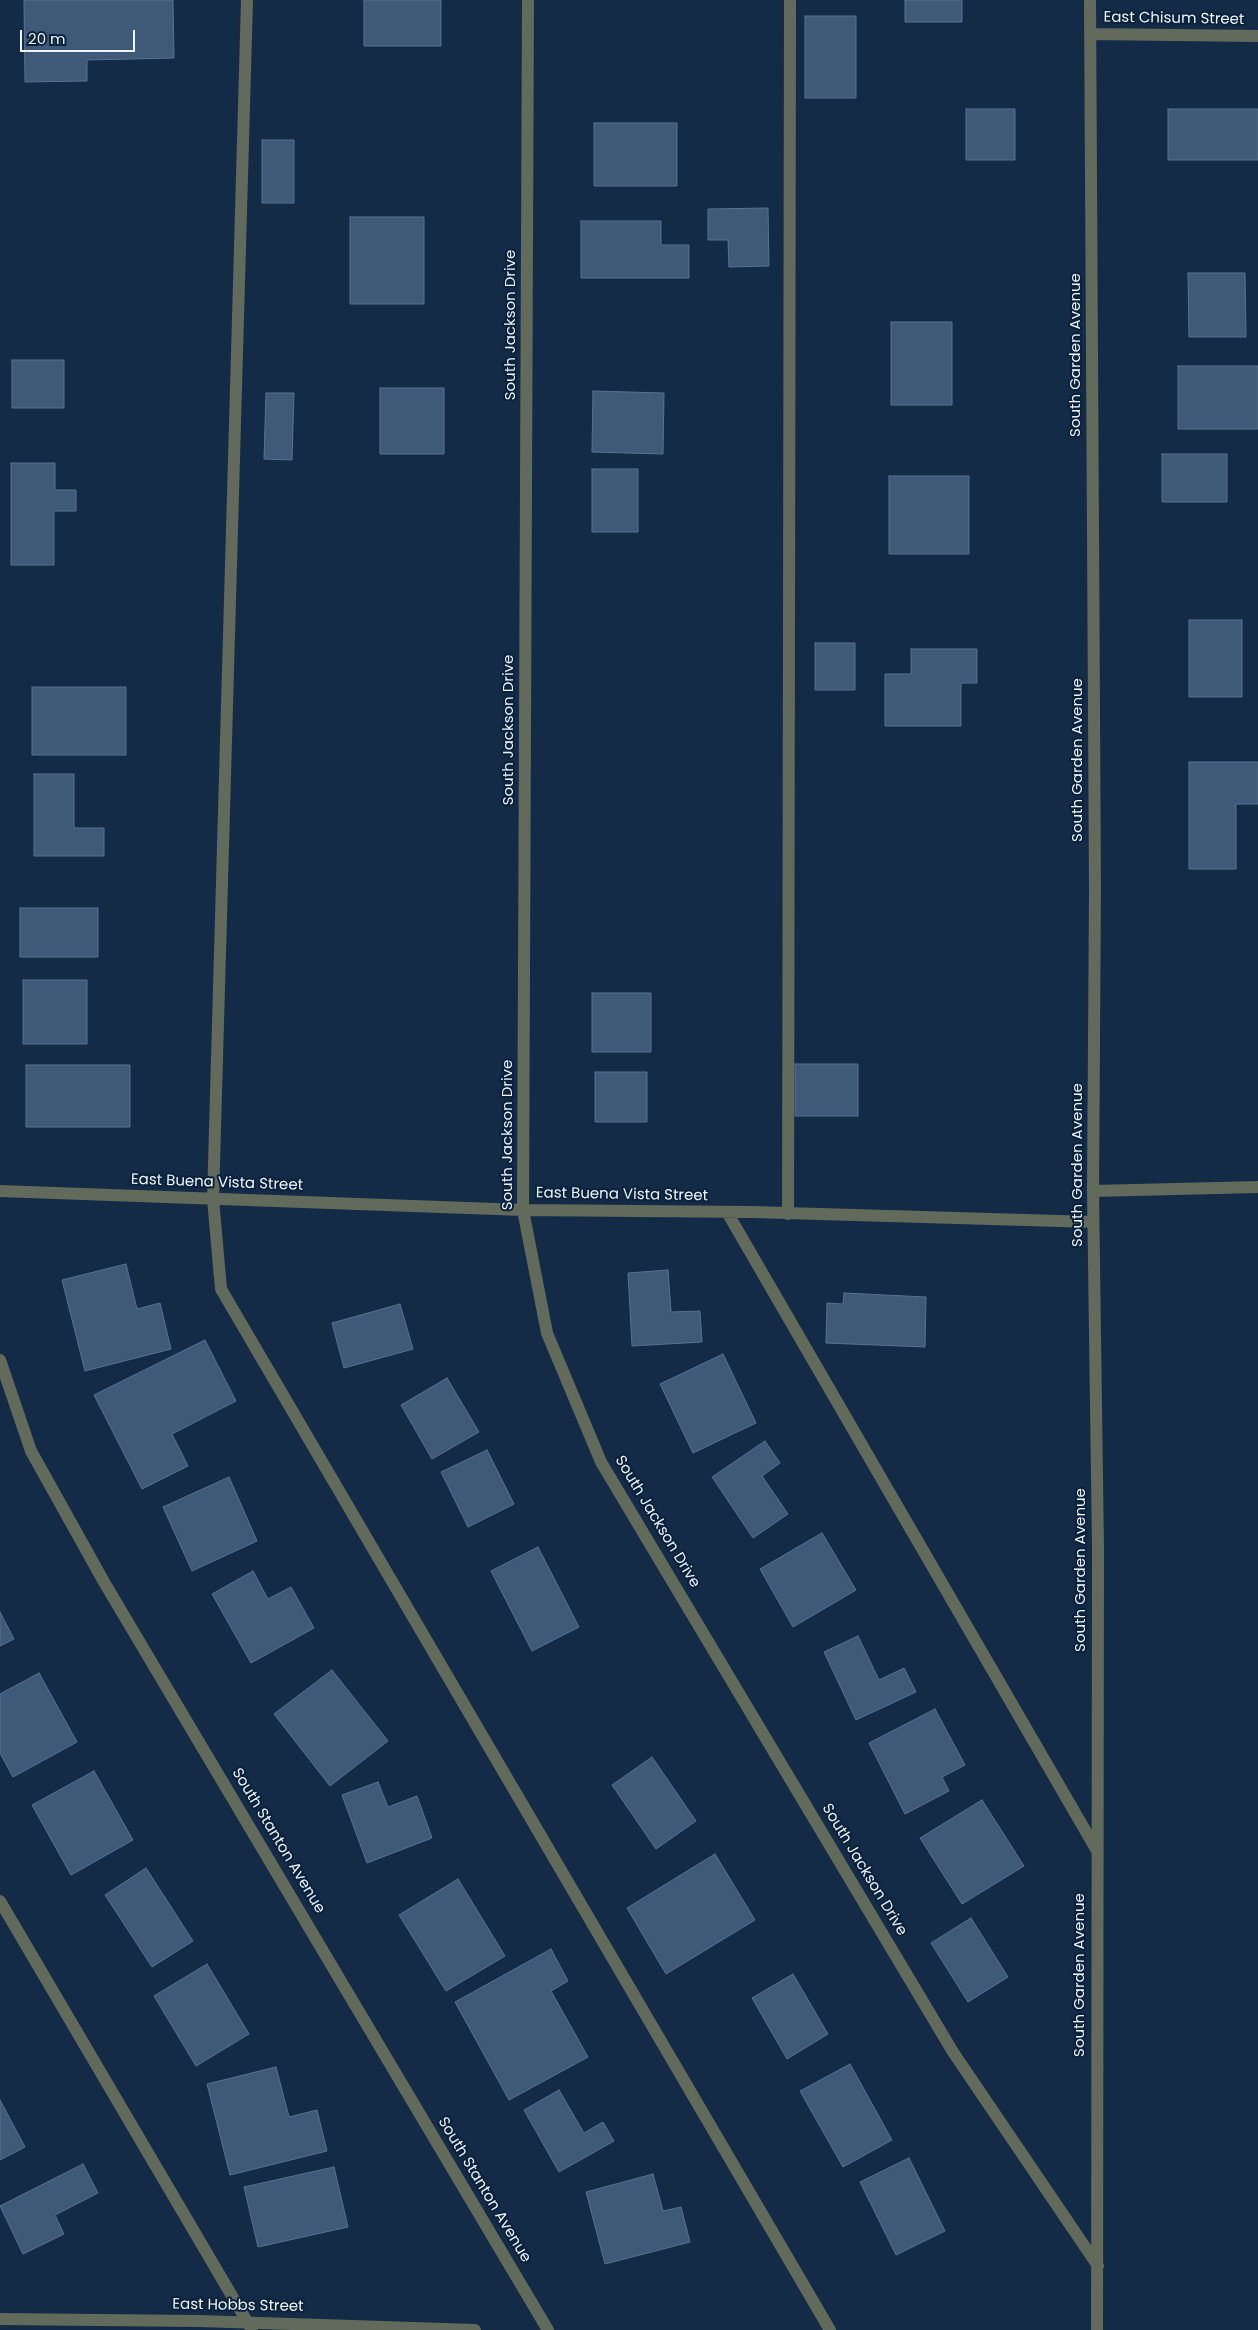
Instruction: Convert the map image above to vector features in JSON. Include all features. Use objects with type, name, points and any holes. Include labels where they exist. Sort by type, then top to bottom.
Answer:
[{"type":"street","points":[[247,0],[213,1199],[221,1289],[830,2330]]},
{"type":"street","name":"South Jackson Drive","points":[[528,0],[523,1210],[547,1333],[602,1462],[953,2052],[1098,2266]]},
{"type":"street","points":[[788,1214],[790,0]]},
{"type":"street","name":"South Garden Avenue","points":[[1090,0],[1096,889],[1093,1222],[1098,1548],[1096,1848],[1097,2330]]},
{"type":"street","name":"East Chisum Street","points":[[1090,34],[1258,36]]},
{"type":"street","points":[[1093,1191],[1258,1187]]},
{"type":"street","name":"East Buena Vista Street","points":[[0,1191],[523,1210],[727,1212],[1093,1222]]},
{"type":"street","points":[[727,1212],[1096,1848]]},
{"type":"street","name":"South Stanton Avenue","points":[[0,1360],[31,1451],[104,1582],[548,2330]]},
{"type":"street","points":[[0,1901],[249,2326]]},
{"type":"street","name":"East Hobbs Street","points":[[0,2320],[475,2330]]},
{"type":"building","points":[[24,0],[173,0],[174,58],[87,60],[87,81],[25,82]]},
{"type":"building","points":[[364,0],[441,0],[441,46],[364,46]]},
{"type":"building","points":[[905,0],[962,0],[962,22],[905,22]]},
{"type":"building","points":[[805,16],[856,16],[856,98],[805,98]]},
{"type":"building","points":[[966,109],[1015,109],[1015,160],[966,160]]},
{"type":"building","points":[[1168,109],[1258,109],[1258,160],[1168,160]]},
{"type":"building","points":[[594,123],[677,123],[677,186],[594,186]]},
{"type":"building","points":[[262,140],[294,140],[294,203],[262,203]]},
{"type":"building","points":[[768,208],[769,266],[729,267],[728,240],[708,240],[708,209]]},
{"type":"building","points":[[350,217],[424,217],[424,304],[350,304]]},
{"type":"building","points":[[581,221],[661,221],[661,245],[689,245],[689,278],[581,278]]},
{"type":"building","points":[[1188,273],[1245,273],[1246,337],[1189,337]]},
{"type":"building","points":[[891,322],[952,322],[952,405],[891,405]]},
{"type":"building","points":[[12,360],[64,360],[64,408],[12,408]]},
{"type":"building","points":[[1178,366],[1258,366],[1258,429],[1178,429]]},
{"type":"building","points":[[380,388],[444,388],[444,454],[380,454]]},
{"type":"building","points":[[593,391],[664,393],[663,454],[592,452]]},
{"type":"building","points":[[266,393],[294,393],[292,460],[264,459]]},
{"type":"building","points":[[1162,454],[1227,454],[1227,502],[1162,502]]},
{"type":"building","points":[[11,463],[55,463],[55,490],[76,490],[76,511],[54,511],[54,565],[11,565]]},
{"type":"building","points":[[592,469],[638,469],[638,532],[592,532]]},
{"type":"building","points":[[889,476],[969,476],[969,554],[889,554]]},
{"type":"building","points":[[1189,620],[1242,620],[1242,697],[1189,697]]},
{"type":"building","points":[[815,643],[855,643],[855,690],[815,690]]},
{"type":"building","points":[[911,649],[977,649],[977,683],[961,683],[961,726],[885,726],[885,674],[911,674]]},
{"type":"building","points":[[32,687],[126,687],[126,755],[32,755]]},
{"type":"building","points":[[1189,762],[1258,762],[1258,804],[1236,804],[1236,869],[1189,869]]},
{"type":"building","points":[[34,774],[74,774],[74,828],[104,828],[104,856],[34,856]]},
{"type":"building","points":[[20,908],[98,908],[98,957],[20,957]]},
{"type":"building","points":[[23,980],[87,980],[87,1044],[23,1044]]},
{"type":"building","points":[[592,993],[651,993],[651,1052],[592,1052]]},
{"type":"building","points":[[795,1064],[858,1064],[858,1116],[795,1116]]},
{"type":"building","points":[[26,1065],[130,1065],[130,1127],[26,1127]]},
{"type":"building","points":[[595,1072],[647,1072],[647,1122],[595,1122]]},
{"type":"building","points":[[126,1264],[137,1309],[160,1303],[171,1349],[85,1371],[62,1280]]},
{"type":"building","points":[[668,1270],[671,1312],[700,1311],[702,1342],[632,1346],[628,1273]]},
{"type":"building","points":[[844,1293],[926,1297],[925,1347],[826,1343],[827,1303],[843,1304]]},
{"type":"building","points":[[400,1304],[413,1349],[344,1368],[332,1323]]},
{"type":"building","points":[[205,1340],[236,1401],[172,1434],[188,1466],[142,1489],[94,1395]]},
{"type":"building","points":[[723,1354],[756,1423],[693,1453],[660,1384]]},
{"type":"building","points":[[447,1378],[479,1432],[432,1459],[401,1405]]},
{"type":"building","points":[[765,1441],[780,1463],[762,1476],[788,1514],[753,1538],[712,1477]]},
{"type":"building","points":[[487,1450],[514,1504],[468,1527],[441,1472]]},
{"type":"building","points":[[229,1477],[257,1541],[192,1571],[163,1507]]},
{"type":"building","points":[[822,1533],[856,1590],[793,1627],[760,1569]]},
{"type":"building","points":[[538,1547],[579,1627],[532,1651],[491,1571]]},
{"type":"building","points":[[253,1571],[268,1599],[291,1587],[314,1628],[251,1663],[212,1594]]},
{"type":"building","points":[[0,1612],[14,1639],[0,1646]]},
{"type":"building","points":[[858,1636],[879,1680],[904,1668],[916,1692],[856,1720],[824,1652]]},
{"type":"building","points":[[332,1670],[388,1741],[330,1786],[274,1714]]},
{"type":"building","points":[[39,1673],[77,1742],[13,1777],[0,1753],[0,1694]]},
{"type":"building","points":[[935,1709],[965,1765],[942,1777],[949,1791],[905,1814],[869,1743]]},
{"type":"building","points":[[652,1757],[696,1821],[656,1849],[612,1785]]},
{"type":"building","points":[[94,1771],[133,1840],[71,1875],[32,1805]]},
{"type":"building","points":[[378,1782],[388,1807],[417,1796],[432,1838],[367,1863],[342,1795]]},
{"type":"building","points":[[982,1800],[1024,1866],[962,1904],[920,1838]]},
{"type":"building","points":[[715,1854],[755,1920],[666,1974],[627,1908]]},
{"type":"building","points":[[146,1868],[193,1941],[152,1967],[105,1895]]},
{"type":"building","points":[[458,1879],[505,1956],[446,1991],[399,1915]]},
{"type":"building","points":[[971,1918],[1008,1977],[968,2002],[931,1943]]},
{"type":"building","points":[[551,1949],[568,1981],[551,1991],[588,2057],[509,2100],[455,2002]]},
{"type":"building","points":[[207,1964],[249,2034],[196,2066],[154,1996]]},
{"type":"building","points":[[793,1974],[828,2034],[787,2059],[752,1998]]},
{"type":"building","points":[[850,2064],[892,2140],[843,2167],[800,2091]]},
{"type":"building","points":[[276,2067],[289,2117],[317,2110],[327,2151],[230,2175],[207,2084]]},
{"type":"building","points":[[559,2090],[584,2133],[603,2122],[614,2141],[559,2172],[524,2110]]},
{"type":"building","points":[[0,2100],[25,2147],[0,2160]]},
{"type":"building","points":[[909,2158],[945,2231],[896,2255],[860,2182]]},
{"type":"building","points":[[83,2164],[98,2193],[55,2215],[64,2234],[23,2254],[0,2206]]},
{"type":"building","points":[[334,2167],[348,2227],[258,2247],[244,2187]]},
{"type":"building","points":[[653,2174],[663,2211],[681,2207],[690,2242],[605,2264],[586,2192]]}]
